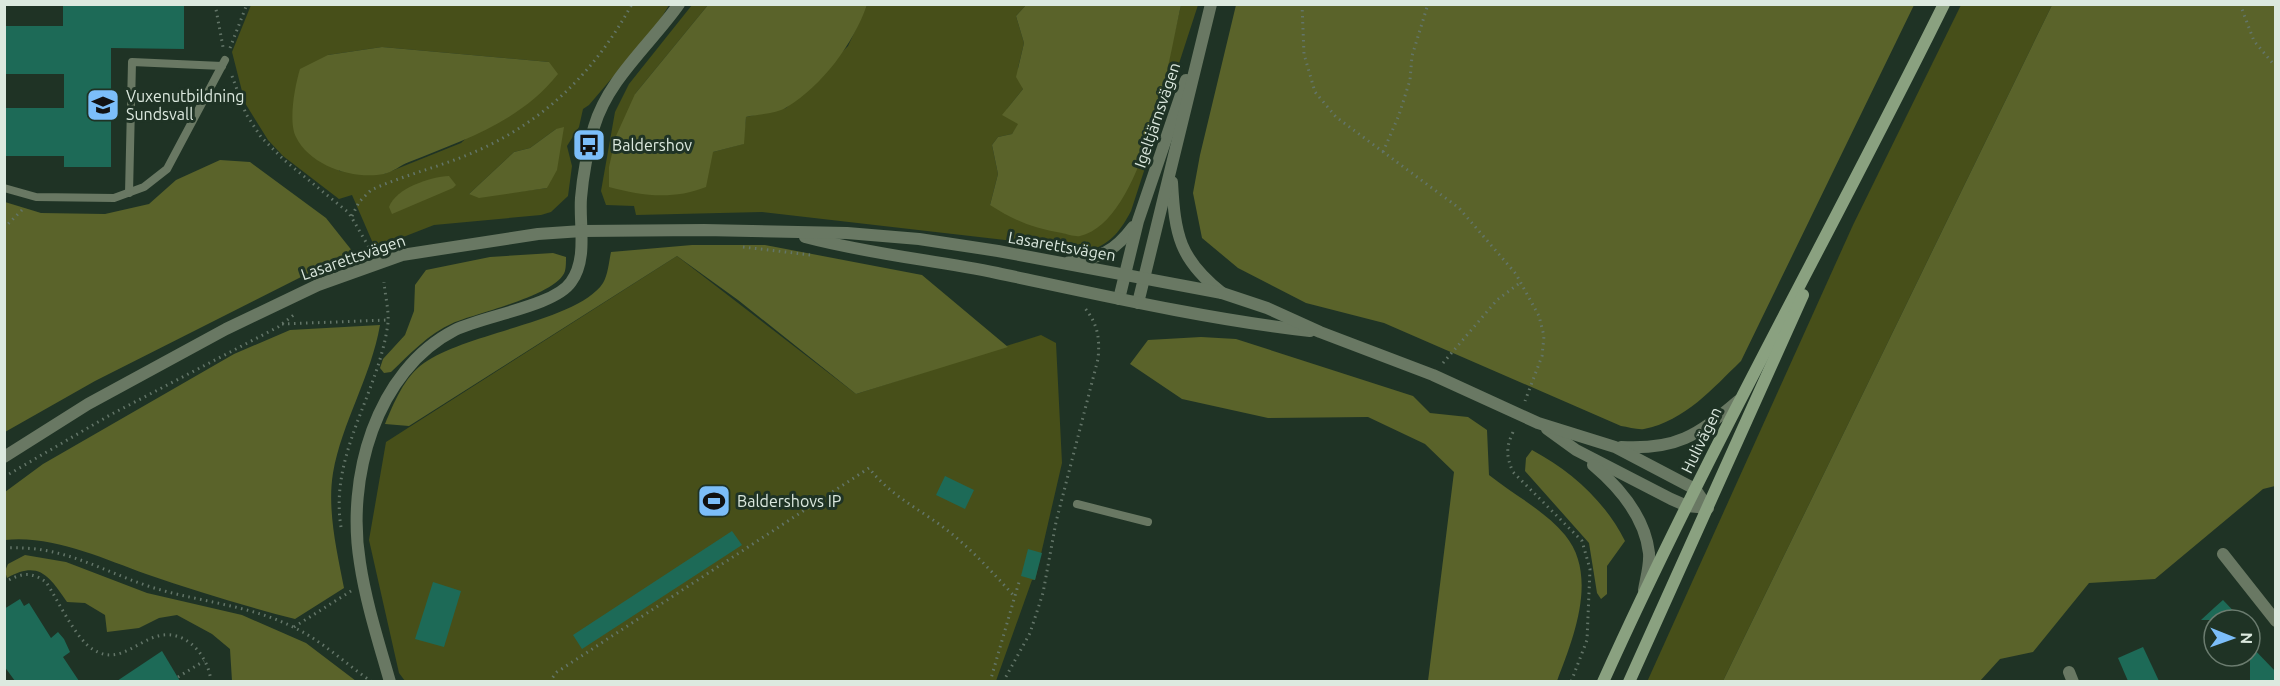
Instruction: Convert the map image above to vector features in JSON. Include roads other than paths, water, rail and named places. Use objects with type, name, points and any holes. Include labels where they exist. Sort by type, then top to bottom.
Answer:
[{"type":"main road","name":"Hulivägen","points":[[1603,681],[1738,401],[1838,217],[1944,4]]},
{"type":"main road","name":"Hulivägen","points":[[1629,681],[1838,217]]},
{"type":"street","points":[[390,681],[360,562],[357,528],[361,474],[375,424],[393,386],[428,348],[456,330],[553,297],[571,283],[578,265],[582,231],[581,199],[589,145],[598,116],[621,77],[679,4]]},
{"type":"street","name":"Igeltjärnsvägen","points":[[1138,303],[1211,4]]},
{"type":"street","name":"Igeltjärnsvägen","points":[[1119,299],[1138,221],[1207,19]]},
{"type":"street","name":"Igeltjärnsvägen","points":[[1171,169],[1176,234],[1203,278],[1222,293]]},
{"type":"street","name":"Igeltjärnsvägen","points":[[1069,262],[1092,260],[1107,254],[1120,244],[1138,221]]},
{"type":"street","name":"Lasarettsvägen","points":[[4,457],[98,398],[226,328],[318,285],[402,255],[538,234],[582,231],[704,230],[847,233],[919,239],[1069,262],[1222,293],[1267,308],[1320,332],[1433,375],[1538,423],[1615,447],[1695,489],[1708,508]]},
{"type":"street","name":"Lasarettsvägen","points":[[790,233],[845,248],[994,273],[1138,303],[1320,332]]},
{"type":"street","points":[[1615,447],[1662,447],[1684,440],[1711,424],[1738,401]]},
{"type":"street","name":"Lasarettsvägen","points":[[1538,423],[1576,450],[1687,506],[1708,508]]},
{"type":"street","points":[[1576,450],[1612,481],[1632,509],[1646,536],[1649,556],[1643,599]]},
{"type":"street","points":[[2223,554],[2276,621]]},
{"type":"lane","points":[[4,188],[36,196],[114,198],[129,193],[144,187],[167,169],[223,63],[132,62],[129,193]]},
{"type":"lane","points":[[1077,504],[1148,522]]},
{"type":"place","name":"Vuxenutbildning Sundsvall","points":[[103,105]]},
{"type":"place","name":"Baldershov","points":[[589,145]]},
{"type":"place","name":"Baldershovs IP","points":[[714,501]]}]
